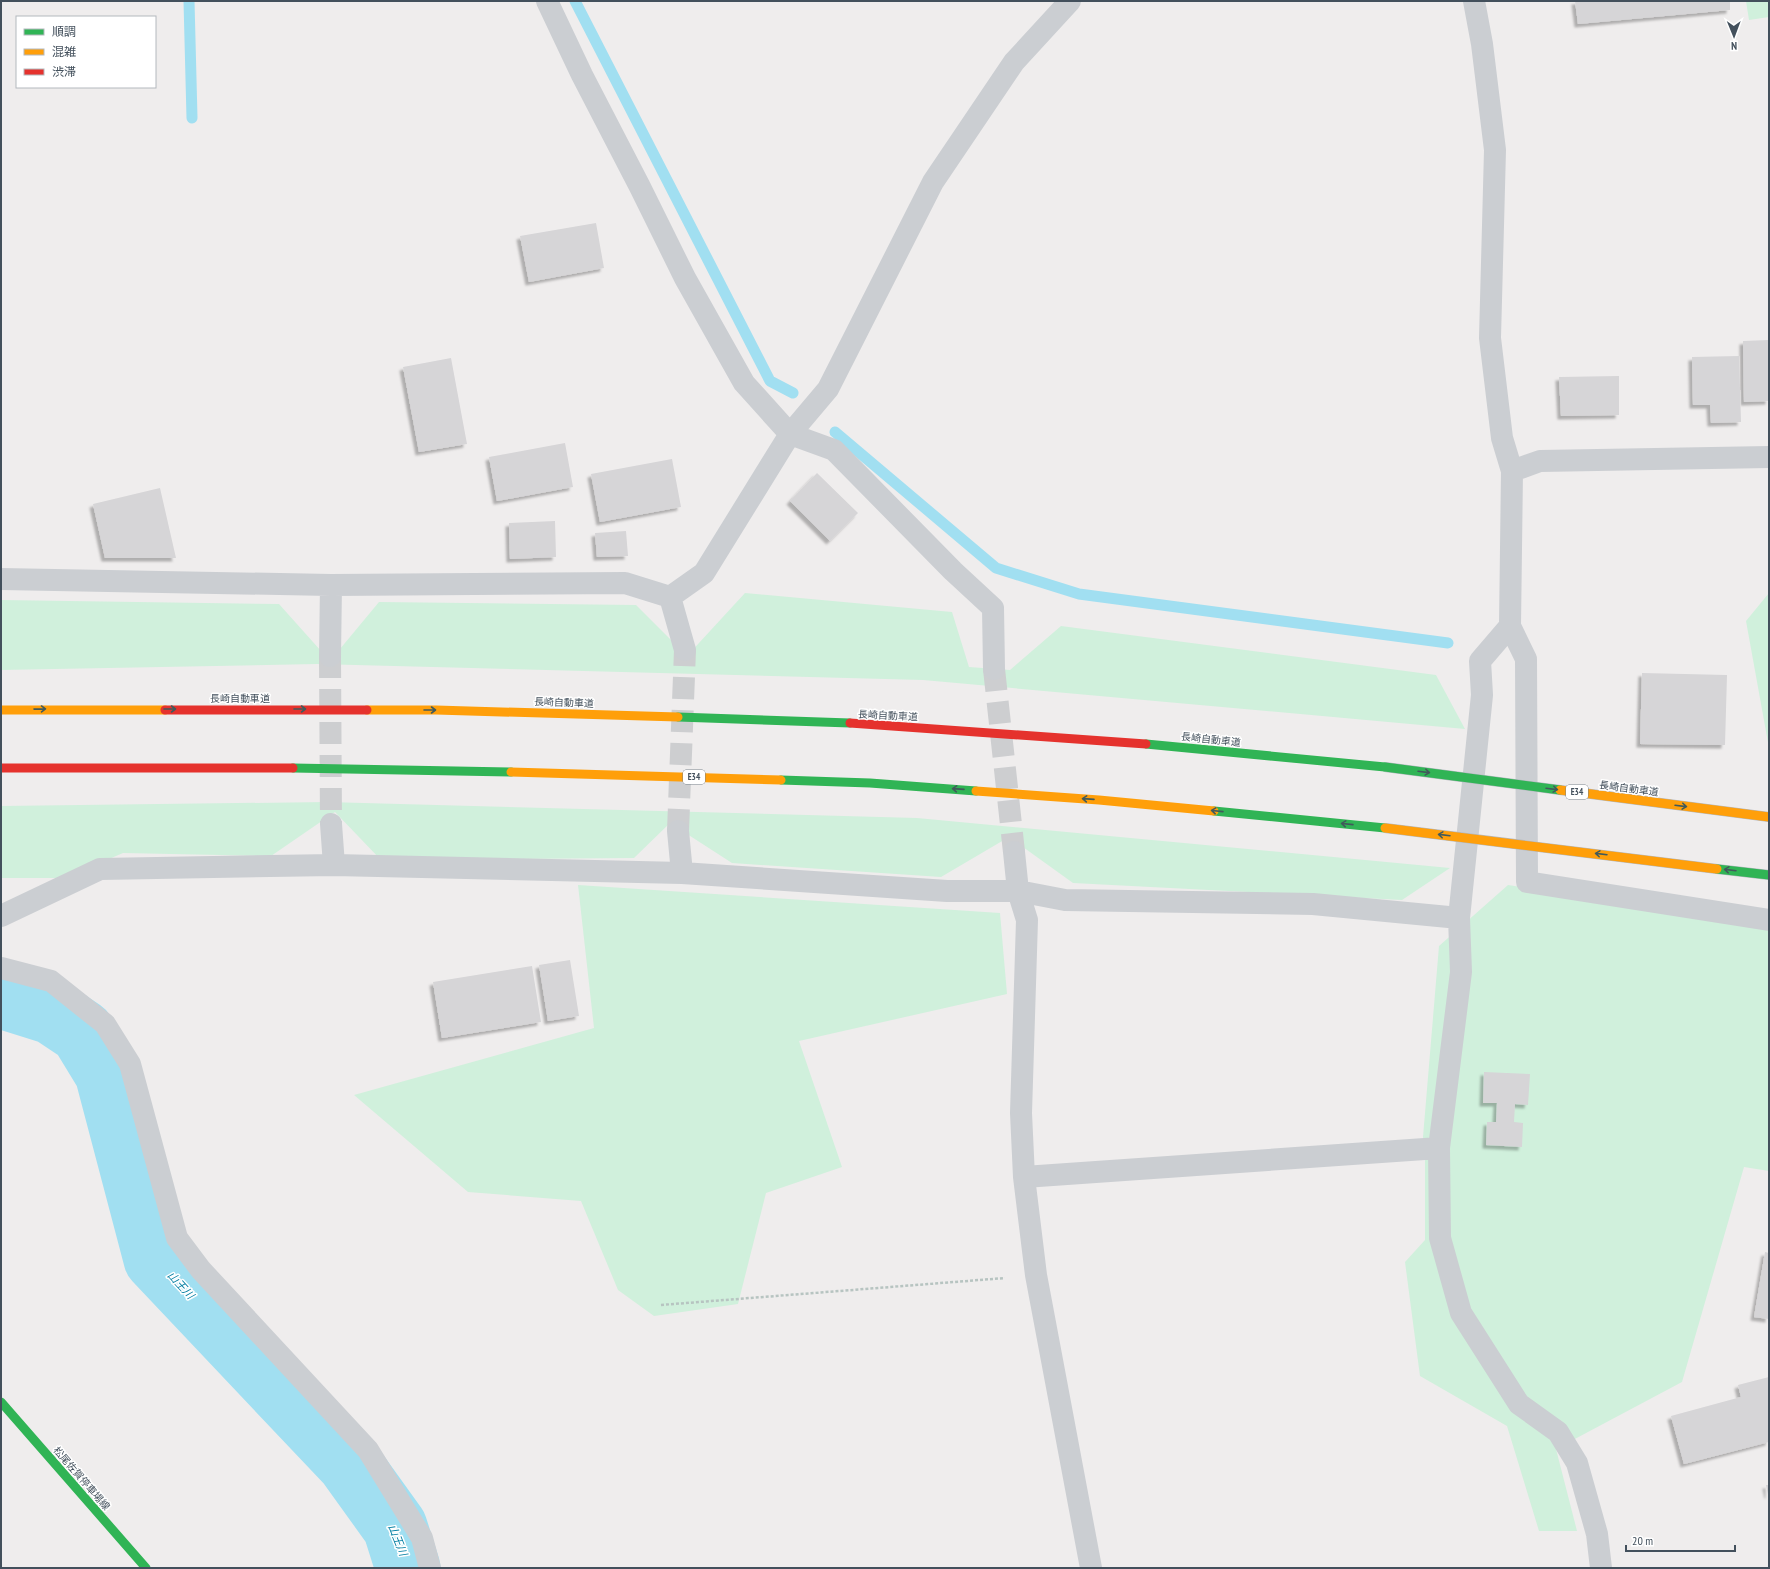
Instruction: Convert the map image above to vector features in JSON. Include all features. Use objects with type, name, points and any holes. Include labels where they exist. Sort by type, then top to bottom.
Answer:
[{"type":"main road","name":"長崎自動車道","points":[[1,710],[436,710],[844,723],[1106,740],[1385,767],[1769,817]]},
{"type":"main road","name":"E34","points":[[1,768],[92,767],[433,769],[870,783],[1099,800],[1385,828],[1769,875]]},
{"type":"main road","name":"松尾佐賀停車場線","points":[[1,1402],[146,1568]]},
{"type":"street","points":[[547,1],[582,75],[685,278],[744,383],[790,434],[834,450],[953,571],[992,608],[994,669]]},
{"type":"street","points":[[670,597],[704,573],[790,434],[828,389],[933,182],[1014,62],[1070,1]]},
{"type":"street","points":[[1474,1],[1482,44],[1495,150],[1490,338],[1502,438],[1512,471],[1510,626],[1526,659],[1527,882],[1769,920]]},
{"type":"street","points":[[1512,471],[1540,461],[1769,457]]},
{"type":"street","points":[[1,579],[331,585],[625,583],[670,597]]},
{"type":"street","points":[[330,656],[331,585]]},
{"type":"street","points":[[670,597],[685,650]]},
{"type":"street","points":[[1510,626],[1480,661],[1482,695],[1459,918],[1461,972],[1439,1148],[1440,1238],[1461,1313],[1519,1404],[1558,1432],[1577,1463],[1597,1534],[1601,1568]]},
{"type":"street","points":[[331,824],[334,865]]},
{"type":"street","points":[[678,831],[682,873]]},
{"type":"street","points":[[1014,852],[1018,891],[1027,920],[1021,1113],[1024,1177],[1036,1275],[1091,1568]]},
{"type":"street","points":[[1,916],[100,869],[334,865],[682,873],[947,892],[1018,891],[1065,900],[1313,904],[1459,918]]},
{"type":"street","points":[[1,968],[51,981],[105,1024],[130,1064],[177,1238],[201,1270],[368,1450],[422,1538],[430,1568]]},
{"type":"street","points":[[1024,1177],[1439,1148]]},
{"type":"path","points":[[661,1306],[1036,1275]]},
{"type":"green space","points":[[1746,1],[1769,1],[1769,17],[1749,20]]},
{"type":"green space","points":[[745,593],[952,612],[969,667],[1010,670],[1061,626],[1436,675],[1465,729],[923,680],[317,664],[1,670],[1,600],[279,604],[330,661],[379,602],[636,605],[687,656]]},
{"type":"green space","points":[[1769,593],[1769,748],[1746,621]]},
{"type":"green space","points":[[327,802],[917,818],[1450,868],[1402,900],[1073,883],[1009,837],[941,877],[732,863],[670,823],[634,858],[381,860],[335,812],[271,856],[123,853],[65,878],[1,878],[1,806]]},
{"type":"green space","points":[[578,885],[1000,913],[1007,994],[799,1041],[842,1167],[766,1193],[738,1304],[654,1316],[618,1290],[581,1201],[468,1192],[354,1095],[594,1028]]},
{"type":"green space","points":[[1508,885],[1736,921],[1769,928],[1769,1171],[1744,1167],[1682,1382],[1556,1449],[1577,1531],[1539,1531],[1507,1426],[1420,1376],[1405,1262],[1425,1240],[1425,1161],[1423,1137],[1439,946]]},
{"type":"building","points":[[1575,1],[1730,1],[1730,10],[1578,24]]},
{"type":"building","points":[[596,223],[604,268],[529,282],[520,236]]},
{"type":"building","points":[[1769,340],[1769,401],[1744,402],[1743,341]]},
{"type":"building","points":[[1739,356],[1741,422],[1711,423],[1710,405],[1693,405],[1692,357]]},
{"type":"building","points":[[451,358],[467,444],[419,452],[403,367]]},
{"type":"building","points":[[1619,376],[1619,415],[1561,416],[1559,377]]},
{"type":"building","points":[[565,443],[573,487],[497,501],[489,457]]},
{"type":"building","points":[[672,459],[681,507],[600,522],[591,474]]},
{"type":"building","points":[[817,473],[858,513],[830,541],[790,501]]},
{"type":"building","points":[[160,488],[176,558],[105,558],[93,504]]},
{"type":"building","points":[[555,521],[556,557],[510,559],[509,523]]},
{"type":"building","points":[[626,531],[628,556],[597,557],[595,533]]},
{"type":"building","points":[[1642,673],[1727,675],[1725,745],[1640,744]]},
{"type":"building","points":[[570,960],[579,1016],[548,1021],[539,965]]},
{"type":"building","points":[[532,966],[541,1022],[442,1038],[433,982]]},
{"type":"building","points":[[1484,1072],[1530,1074],[1528,1105],[1515,1104],[1514,1122],[1523,1123],[1522,1147],[1486,1145],[1487,1122],[1496,1122],[1497,1103],[1483,1103]]},
{"type":"building","points":[[1765,1252],[1769,1253],[1769,1319],[1754,1317]]},
{"type":"building","points":[[1769,1377],[1769,1442],[1684,1464],[1671,1416],[1741,1397],[1738,1385]]},
{"type":"building","points":[[1766,1485],[1769,1485],[1769,1495],[1768,1495]]},
{"type":"waterway","points":[[189,1],[192,118]]},
{"type":"waterway","points":[[575,1],[770,381],[793,393]]},
{"type":"waterway","points":[[835,432],[996,568],[1079,594],[1448,643]]},
{"type":"waterway","name":"山王川","points":[[1,996],[52,1012],[82,1032],[107,1073],[156,1259],[349,1463],[395,1527],[408,1568]]},
{"type":"tunnel","points":[[678,831],[685,650]]},
{"type":"tunnel","points":[[330,656],[331,824]]},
{"type":"tunnel","points":[[994,669],[1014,852]]},
{"type":"traffic: fast","points":[[678,717],[850,723]]},
{"type":"traffic: fast","points":[[1146,744],[1385,767]]},
{"type":"traffic: fast","points":[[1385,767],[1560,790]]},
{"type":"traffic: fast","points":[[293,768],[511,772]]},
{"type":"traffic: fast","points":[[781,780],[870,783],[976,791]]},
{"type":"traffic: fast","points":[[1214,811],[1385,828]]},
{"type":"traffic: fast","points":[[1717,869],[1769,875]]},
{"type":"traffic: fast","points":[[1,1402],[146,1568]]},
{"type":"traffic: slow","points":[[1,710],[165,710]]},
{"type":"traffic: slow","points":[[367,710],[436,710],[678,717]]},
{"type":"traffic: slow","points":[[511,772],[781,780]]},
{"type":"traffic: slow","points":[[1560,790],[1769,817]]},
{"type":"traffic: slow","points":[[976,791],[1099,800],[1214,811]]},
{"type":"traffic: slow","points":[[1385,828],[1717,869]]},
{"type":"traffic: jam","points":[[165,710],[367,710]]},
{"type":"traffic: jam","points":[[850,723],[1146,744]]},
{"type":"traffic: jam","points":[[1,768],[293,768]]}]
